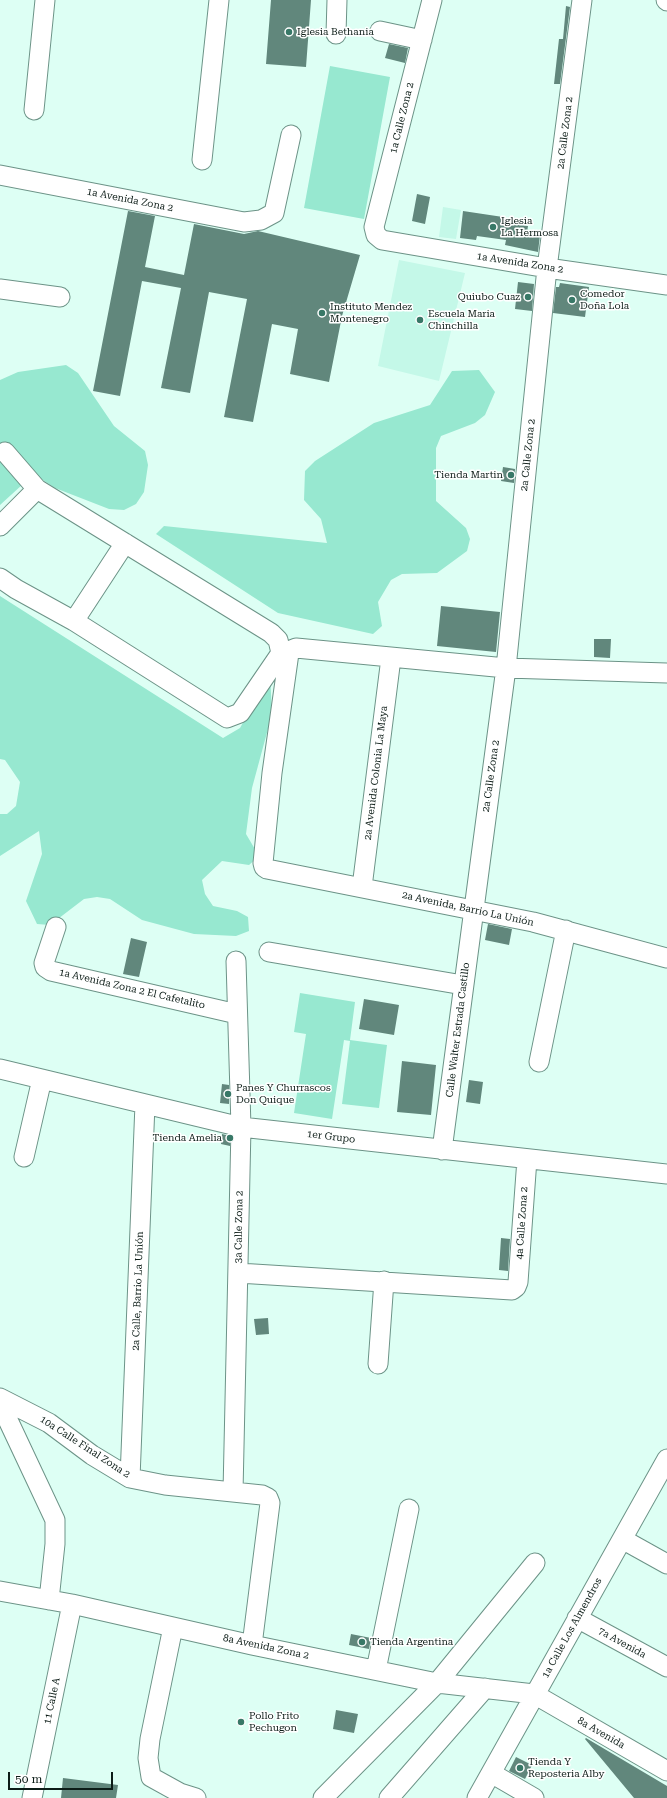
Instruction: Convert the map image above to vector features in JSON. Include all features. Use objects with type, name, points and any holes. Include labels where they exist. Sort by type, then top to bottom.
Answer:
[{"type":"street","points":[[34,110],[45,0]]},
{"type":"street","points":[[202,160],[219,0]]},
{"type":"street","points":[[336,34],[337,0]]},
{"type":"street","name":"1a Calle Zona 2","points":[[376,235],[374,226],[432,0]]},
{"type":"street","name":"2a Calle Zona 2","points":[[473,909],[506,668],[548,268],[582,0]]},
{"type":"street","points":[[380,32],[422,40]]},
{"type":"street","name":"1a Avenida Zona 2","points":[[0,175],[244,222],[261,220],[274,213],[290,135]]},
{"type":"street","name":"1a Avenida Zona 2","points":[[376,235],[382,240],[548,268],[667,285]]},
{"type":"street","points":[[0,289],[60,297]]},
{"type":"street","points":[[0,578],[16,589],[74,621],[227,718],[240,713],[281,653],[278,640],[272,633],[37,489],[5,452]]},
{"type":"street","points":[[0,526],[37,489]]},
{"type":"street","points":[[74,621],[125,543]]},
{"type":"street","name":"2a Avenida, Barrio La Unión","points":[[391,658],[296,648],[291,650],[289,653],[272,773],[263,863],[264,867],[267,869],[473,909],[566,930],[667,958]]},
{"type":"street","points":[[391,658],[506,668],[667,673]]},
{"type":"street","name":"2a Avenida Colonia La Maya","points":[[362,887],[391,658]]},
{"type":"street","name":"Calle Walter Estrada Castillo","points":[[442,1150],[473,909]]},
{"type":"street","name":"1a Avenida Zona 2 El Cafetalito","points":[[56,927],[44,963],[45,967],[50,971],[237,1014]]},
{"type":"street","points":[[539,1062],[566,930]]},
{"type":"street","points":[[269,952],[463,985]]},
{"type":"street","name":"3a Calle Zona 2","points":[[233,1492],[241,1126],[236,961]]},
{"type":"street","name":"1er Grupo","points":[[0,1069],[241,1126],[442,1150],[667,1174]]},
{"type":"street","points":[[24,1157],[42,1079]]},
{"type":"street","name":"2a Calle, Barrio La Unión","points":[[130,1478],[145,1104]]},
{"type":"street","name":"4a Calle Zona 2","points":[[384,1281],[512,1290],[516,1287],[518,1282],[527,1159]]},
{"type":"street","points":[[238,1273],[384,1281],[378,1364]]},
{"type":"street","name":"10a Calle Final Zona 2","points":[[0,1398],[49,1423],[92,1455],[130,1478],[165,1485],[262,1495],[268,1498],[270,1503],[252,1645]]},
{"type":"street","points":[[0,1403],[55,1520],[55,1544],[49,1600]]},
{"type":"street","name":"1a Calle Los Almendros","points":[[477,1798],[534,1694],[666,1463]]},
{"type":"street","points":[[376,1670],[409,1509]]},
{"type":"street","points":[[622,1539],[667,1564]]},
{"type":"street","points":[[323,1798],[437,1683],[535,1563]]},
{"type":"street","name":"8a Avenida Zona 2","points":[[0,1591],[72,1604],[252,1645],[437,1683],[534,1694]]},
{"type":"street","name":"11 Calle A","points":[[32,1798],[72,1604]]},
{"type":"street","name":"7a Avenida","points":[[577,1618],[667,1667]]},
{"type":"street","points":[[173,1627],[150,1738],[148,1758],[150,1777],[180,1793],[196,1798]]},
{"type":"street","points":[[389,1798],[485,1688]]},
{"type":"street","name":"8a Avenida","points":[[534,1694],[667,1771]]},
{"type":"street","points":[[491,1773],[534,1798]]},
{"type":"shaded area","points":[[330,66],[390,77],[364,219],[304,208]]},
{"type":"shaded area","points":[[443,207],[461,210],[456,239],[439,237]]},
{"type":"shaded area","name":"Escuela Maria Chinchilla","points":[[399,260],[465,273],[439,381],[378,366]]},
{"type":"shaded area","points":[[66,365],[78,373],[114,426],[145,451],[148,465],[144,492],[136,504],[124,510],[109,509],[55,488],[34,474],[0,505],[0,380],[18,372]]},
{"type":"shaded area","points":[[479,370],[495,392],[485,415],[475,423],[441,436],[436,448],[436,501],[466,528],[470,539],[467,551],[437,573],[402,574],[391,580],[378,602],[382,626],[373,634],[278,613],[156,534],[164,526],[327,543],[321,519],[304,500],[305,471],[315,461],[374,423],[430,405],[452,371]]},
{"type":"shaded area","points":[[0,596],[223,738],[240,728],[270,674],[272,714],[252,788],[246,834],[259,856],[249,865],[222,861],[202,880],[205,894],[213,906],[237,911],[248,917],[249,931],[236,936],[194,934],[142,920],[110,899],[97,897],[84,899],[50,925],[37,924],[26,901],[42,854],[39,831],[0,856],[0,814],[7,814],[16,806],[20,782],[5,760],[0,759]]},
{"type":"shaded area","points":[[300,993],[355,1002],[350,1040],[387,1045],[379,1108],[342,1104],[350,1041],[344,1040],[332,1119],[294,1113],[306,1034],[294,1032]]},
{"type":"building","name":"Iglesia Bethania","points":[[271,0],[311,0],[306,67],[266,64]]},
{"type":"building","points":[[566,6],[570,7],[560,84],[554,84],[559,39],[563,39]]},
{"type":"building","points":[[389,44],[408,48],[405,63],[385,58]]},
{"type":"building","points":[[417,194],[430,197],[425,224],[412,221]]},
{"type":"building","name":"Instituto Mendez Montenegro","points":[[128,211],[155,216],[145,267],[184,275],[194,224],[244,234],[258,231],[360,255],[342,316],[329,382],[290,374],[298,329],[272,324],[253,422],[224,417],[247,299],[209,292],[190,393],[161,388],[181,288],[142,281],[120,396],[93,391]]},
{"type":"building","points":[[463,211],[503,217],[502,222],[528,226],[527,232],[540,235],[538,252],[505,245],[506,240],[477,236],[476,240],[460,238]]},
{"type":"building","name":"Quiubo Cuaz","points":[[518,282],[534,284],[532,311],[515,309]]},
{"type":"building","name":"Comedor Doña Lola","points":[[560,283],[589,287],[585,317],[553,313],[556,287],[559,287]]},
{"type":"building","name":"Tienda Martin","points":[[503,467],[515,469],[514,483],[501,481]]},
{"type":"building","points":[[441,606],[500,612],[496,652],[437,646]]},
{"type":"building","points":[[594,639],[611,639],[610,658],[594,657]]},
{"type":"building","points":[[488,924],[512,929],[509,945],[485,940]]},
{"type":"building","points":[[131,938],[147,942],[139,977],[123,974]]},
{"type":"building","points":[[364,999],[399,1005],[394,1035],[359,1029]]},
{"type":"building","points":[[402,1061],[436,1065],[431,1115],[397,1112]]},
{"type":"building","points":[[469,1080],[483,1082],[480,1104],[466,1102]]},
{"type":"building","points":[[222,1084],[229,1085],[229,1104],[220,1103]]},
{"type":"building","points":[[222,1134],[230,1136],[230,1146],[221,1144]]},
{"type":"building","points":[[501,1238],[510,1239],[508,1271],[499,1270]]},
{"type":"building","points":[[268,1318],[269,1334],[256,1335],[254,1319]]},
{"type":"building","name":"Tienda Argentina","points":[[351,1634],[371,1638],[369,1649],[349,1645]]},
{"type":"building","points":[[336,1710],[358,1714],[354,1733],[333,1729]]},
{"type":"building","points":[[586,1738],[667,1786],[667,1798],[634,1798],[585,1739]]},
{"type":"building","name":"Tienda Y Reposteria Alby","points":[[516,1757],[532,1765],[525,1779],[509,1771]]},
{"type":"building","points":[[63,1778],[118,1785],[116,1798],[61,1798]]},
{"type":"place","name":"Iglesia Bethania","points":[[289,32]]},
{"type":"place","name":"Iglesia La Hermosa","points":[[493,227]]},
{"type":"place","name":"Quiubo Cuaz","points":[[528,297]]},
{"type":"place","name":"Comedor Doña Lola","points":[[572,300]]},
{"type":"place","name":"Instituto Mendez Montenegro","points":[[322,313]]},
{"type":"place","name":"Escuela Maria Chinchilla","points":[[420,320]]},
{"type":"place","name":"Tienda Martin","points":[[511,475]]},
{"type":"place","name":"Panes Y Churrascos Don Quique","points":[[228,1094]]},
{"type":"place","name":"Tienda Amelia","points":[[230,1138]]},
{"type":"place","name":"Tienda Argentina","points":[[362,1642]]},
{"type":"place","name":"Pollo Frito Pechugon","points":[[241,1722]]},
{"type":"place","name":"Tienda Y Reposteria Alby","points":[[520,1768]]}]
